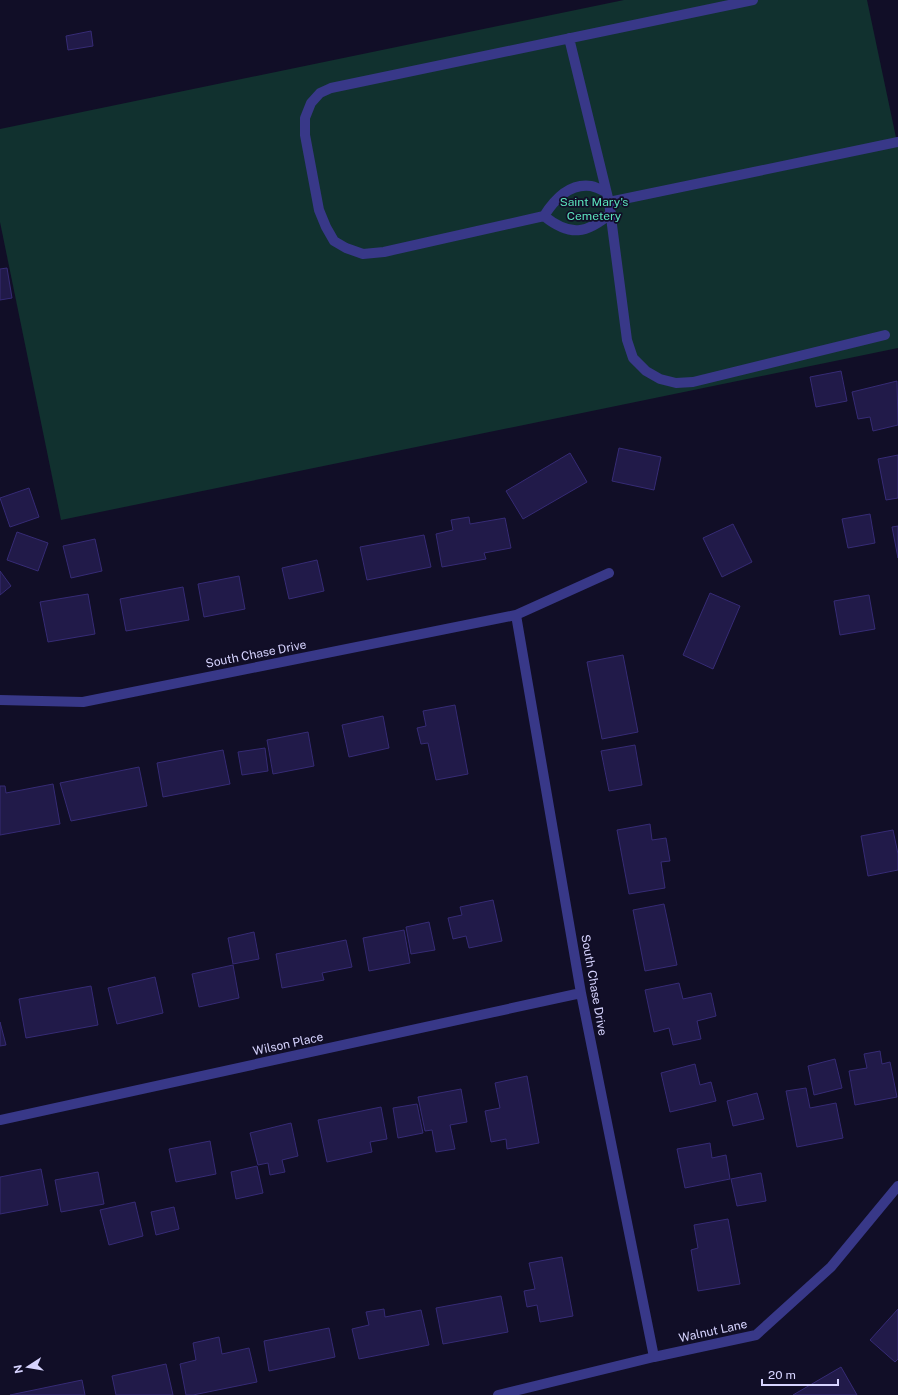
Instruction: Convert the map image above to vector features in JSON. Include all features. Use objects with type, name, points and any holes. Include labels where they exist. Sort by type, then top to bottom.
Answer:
[{"type":"street","points":[[606,192],[592,186],[581,186],[572,189],[561,196],[544,216],[384,252],[363,254],[346,248],[334,241],[326,227],[319,210],[305,135],[306,118],[311,103],[320,93],[331,88],[753,0]]},
{"type":"street","points":[[569,38],[609,202],[627,340],[634,358],[646,371],[660,379],[676,383],[694,382],[885,335]]},
{"type":"street","points":[[609,202],[898,142]]},
{"type":"street","points":[[544,216],[554,224],[566,230],[577,231],[600,223],[611,213]]},
{"type":"street","name":"South Chase Drive","points":[[0,700],[83,702],[516,616],[609,573]]},
{"type":"street","name":"South Chase Drive","points":[[516,616],[582,993],[654,1357]]},
{"type":"street","name":"Wilson Place","points":[[0,1120],[582,993]]},
{"type":"street","name":"Walnut Lane","points":[[498,1395],[654,1357],[756,1335],[831,1267],[898,1186]]},
{"type":"green space","name":"Saint Mary's Cemetery","points":[[624,0],[867,0],[898,147],[898,348],[61,520],[0,222],[0,129]]},
{"type":"building","points":[[91,31],[93,46],[68,50],[66,36]]},
{"type":"building","points":[[7,268],[12,298],[0,300],[0,269]]},
{"type":"building","points":[[841,371],[847,401],[816,407],[810,377]]},
{"type":"building","points":[[897,381],[898,425],[873,431],[870,417],[858,419],[852,392]]},
{"type":"building","points":[[619,448],[661,457],[654,490],[612,481]]},
{"type":"building","points":[[570,453],[587,482],[523,519],[506,491]]},
{"type":"building","points":[[898,455],[898,498],[886,500],[878,459]]},
{"type":"building","points":[[29,488],[39,517],[10,527],[0,498]]},
{"type":"building","points":[[870,514],[875,543],[848,548],[842,519]]},
{"type":"building","points":[[469,517],[470,524],[505,518],[511,548],[484,553],[486,559],[442,567],[436,534],[453,530],[451,520]]},
{"type":"building","points":[[733,524],[752,562],[722,577],[703,538]]},
{"type":"building","points":[[898,526],[898,558],[892,527]]},
{"type":"building","points":[[17,532],[48,543],[38,571],[7,560]]},
{"type":"building","points":[[424,535],[431,567],[367,580],[360,547]]},
{"type":"building","points":[[95,539],[102,571],[71,578],[63,546]]},
{"type":"building","points":[[317,560],[324,591],[289,599],[282,568]]},
{"type":"building","points":[[0,571],[11,586],[0,595]]},
{"type":"building","points":[[239,576],[245,609],[204,617],[198,584]]},
{"type":"building","points":[[183,587],[189,620],[126,631],[120,599]]},
{"type":"building","points":[[710,593],[740,606],[713,669],[683,655]]},
{"type":"building","points":[[88,594],[95,634],[48,642],[40,602]]},
{"type":"building","points":[[869,595],[875,629],[840,635],[834,601]]},
{"type":"building","points":[[623,655],[638,732],[602,739],[587,662]]},
{"type":"building","points":[[455,705],[468,774],[436,780],[428,743],[421,744],[417,728],[426,726],[423,711]]},
{"type":"building","points":[[383,716],[389,748],[349,757],[342,725]]},
{"type":"building","points":[[308,732],[314,766],[273,774],[267,740]]},
{"type":"building","points":[[635,745],[642,785],[609,791],[601,751]]},
{"type":"building","points":[[265,748],[268,771],[242,775],[238,752]]},
{"type":"building","points":[[223,750],[230,784],[163,797],[157,763]]},
{"type":"building","points":[[139,767],[147,806],[71,821],[60,783]]},
{"type":"building","points":[[53,784],[60,824],[0,835],[0,786],[5,786],[6,793]]},
{"type":"building","points":[[650,824],[652,840],[666,838],[670,861],[661,862],[665,888],[629,894],[617,830]]},
{"type":"building","points":[[893,830],[898,854],[898,870],[868,876],[861,836]]},
{"type":"building","points":[[493,900],[502,941],[469,948],[466,936],[453,939],[448,918],[462,915],[460,907]]},
{"type":"building","points":[[664,904],[677,965],[645,971],[633,910]]},
{"type":"building","points":[[429,922],[435,950],[411,954],[406,927]]},
{"type":"building","points":[[404,930],[410,963],[369,971],[363,938]]},
{"type":"building","points":[[254,932],[259,959],[233,964],[228,938]]},
{"type":"building","points":[[346,940],[352,967],[322,973],[324,980],[282,988],[276,954]]},
{"type":"building","points":[[233,965],[239,998],[199,1007],[192,974]]},
{"type":"building","points":[[155,977],[163,1013],[117,1024],[108,988]]},
{"type":"building","points":[[679,983],[683,999],[711,993],[716,1016],[697,1021],[701,1039],[673,1045],[669,1028],[654,1032],[645,990]]},
{"type":"building","points":[[91,986],[98,1025],[26,1038],[19,999]]},
{"type":"building","points":[[0,1022],[6,1045],[0,1046]]},
{"type":"building","points":[[880,1051],[882,1064],[890,1062],[897,1097],[855,1105],[849,1071],[867,1068],[864,1054]]},
{"type":"building","points":[[835,1059],[842,1088],[814,1095],[808,1066]]},
{"type":"building","points":[[695,1064],[700,1085],[711,1082],[716,1101],[670,1112],[661,1073]]},
{"type":"building","points":[[527,1076],[539,1143],[507,1149],[506,1139],[491,1142],[485,1111],[500,1108],[495,1083]]},
{"type":"building","points":[[806,1088],[810,1108],[836,1103],[843,1138],[797,1147],[786,1091]]},
{"type":"building","points":[[461,1089],[467,1122],[450,1125],[455,1149],[436,1152],[432,1130],[425,1131],[418,1097]]},
{"type":"building","points":[[757,1093],[764,1119],[733,1126],[727,1101]]},
{"type":"building","points":[[417,1104],[423,1133],[398,1138],[393,1108]]},
{"type":"building","points":[[381,1107],[387,1139],[370,1142],[372,1152],[327,1162],[318,1120]]},
{"type":"building","points":[[291,1123],[298,1156],[282,1160],[285,1172],[270,1175],[268,1163],[258,1165],[250,1133]]},
{"type":"building","points":[[210,1141],[216,1174],[176,1182],[169,1149]]},
{"type":"building","points":[[710,1143],[712,1158],[726,1155],[730,1179],[685,1188],[677,1149]]},
{"type":"building","points":[[257,1166],[263,1193],[236,1199],[231,1172]]},
{"type":"building","points":[[41,1169],[48,1205],[0,1214],[0,1177]]},
{"type":"building","points":[[98,1172],[104,1204],[61,1212],[55,1180]]},
{"type":"building","points":[[761,1173],[766,1201],[737,1206],[731,1179]]},
{"type":"building","points":[[135,1202],[143,1236],[109,1245],[100,1210]]},
{"type":"building","points":[[174,1207],[179,1229],[156,1235],[151,1212]]},
{"type":"building","points":[[728,1219],[740,1284],[698,1291],[691,1250],[698,1248],[694,1225]]},
{"type":"building","points":[[562,1257],[573,1316],[540,1322],[537,1305],[527,1307],[524,1291],[535,1289],[529,1263]]},
{"type":"building","points":[[501,1296],[508,1332],[443,1344],[436,1308]]},
{"type":"building","points":[[384,1309],[385,1317],[421,1310],[429,1345],[359,1359],[352,1329],[369,1325],[366,1312]]},
{"type":"building","points":[[898,1309],[898,1359],[895,1362],[870,1340]]},
{"type":"building","points":[[329,1328],[335,1357],[269,1371],[264,1341]]},
{"type":"building","points":[[219,1337],[222,1354],[249,1348],[257,1382],[193,1395],[186,1395],[180,1364],[196,1360],[193,1343]]},
{"type":"building","points":[[166,1364],[173,1395],[116,1395],[112,1376]]},
{"type":"building","points":[[841,1367],[857,1395],[793,1395]]},
{"type":"building","points":[[82,1380],[85,1395],[10,1395]]}]
